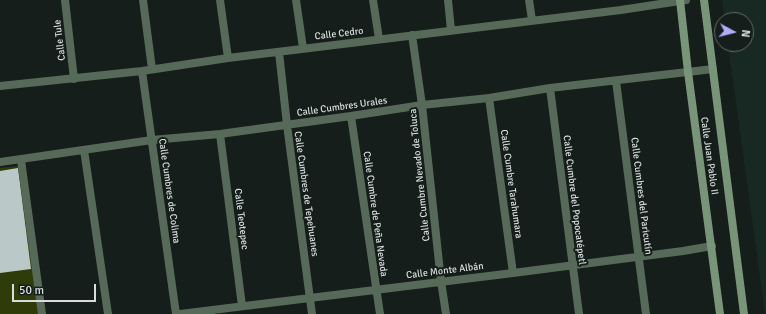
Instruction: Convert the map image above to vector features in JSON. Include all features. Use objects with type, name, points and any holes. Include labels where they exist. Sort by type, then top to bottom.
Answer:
[{"type":"main road","name":"Calle Juan Pablo II","points":[[682,0],[688,72],[720,314]]},
{"type":"main road","name":"Calle Juan Pablo II","points":[[704,0],[744,314]]},
{"type":"street","name":"Calle Tule","points":[[65,0],[74,78]]},
{"type":"street","points":[[143,0],[152,69]]},
{"type":"street","points":[[220,0],[228,58]]},
{"type":"street","points":[[296,0],[303,48]]},
{"type":"street","points":[[373,0],[378,39]]},
{"type":"street","points":[[448,0],[451,30]]},
{"type":"street","points":[[529,0],[532,20]]},
{"type":"street","name":"Calle Cedro","points":[[0,86],[142,71],[303,48],[622,10],[682,0]]},
{"type":"street","name":"Calle Cumbre Nevado de Toluca","points":[[412,35],[422,105],[441,281],[446,314]]},
{"type":"street","name":"Calle Cumbres de Tepehuanes","points":[[279,52],[312,314]]},
{"type":"street","name":"Calle Cumbres Urales","points":[[0,162],[152,140],[220,134],[422,105],[489,98],[550,88],[713,69]]},
{"type":"street","name":"Calle Cumbres de Colima","points":[[142,71],[176,314]]},
{"type":"street","name":"Calle Cumbres del Paricutín","points":[[616,81],[646,314]]},
{"type":"street","name":"Calle Cumbre del Popocatépetl","points":[[550,88],[579,314]]},
{"type":"street","name":"Calle Cumbre Tarahumara","points":[[489,98],[513,273]]},
{"type":"street","name":"Calle Cumbre de Peña Nevada","points":[[351,116],[380,314]]},
{"type":"street","name":"Calle Teotepec","points":[[220,134],[242,306]]},
{"type":"street","points":[[84,150],[108,314]]},
{"type":"street","points":[[21,160],[42,314]]},
{"type":"street","name":"Calle Monte Albán","points":[[180,314],[513,273],[712,246]]},
{"type":"shaded area","points":[[722,0],[766,0],[766,314],[729,52],[754,52],[754,12],[724,12]]},
{"type":"green space","points":[[18,166],[40,314],[0,314],[0,168]]},
{"type":"building","points":[[18,168],[31,269],[0,273],[0,171]]}]
